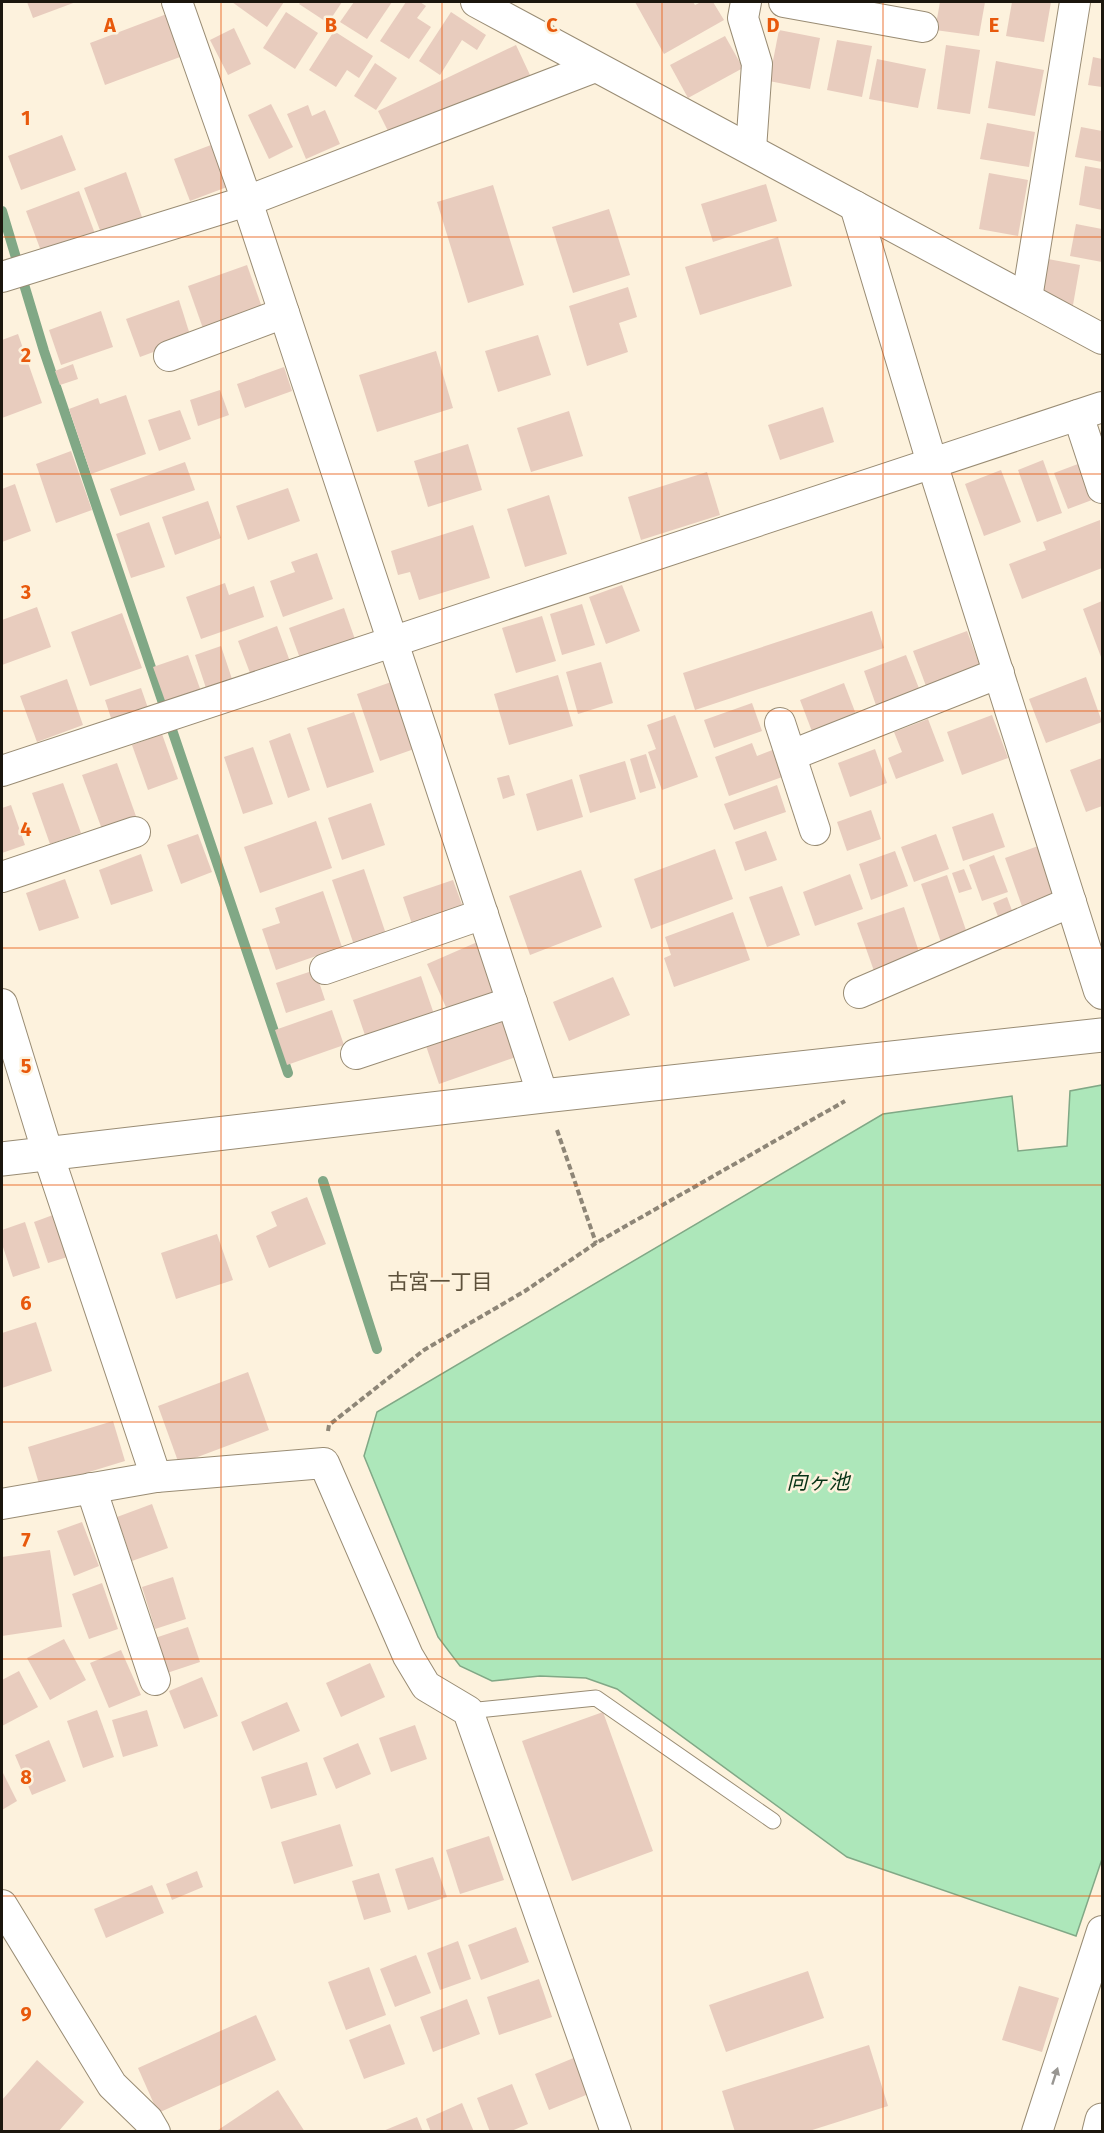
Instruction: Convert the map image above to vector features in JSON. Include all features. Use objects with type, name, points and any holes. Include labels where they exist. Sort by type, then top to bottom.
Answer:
[{"type":"street","points":[[177,2],[247,201],[543,1096]]},
{"type":"street","points":[[476,2],[1102,339]]},
{"type":"street","points":[[746,2],[743,18],[757,64],[751,149]]},
{"type":"street","points":[[784,2],[923,27]]},
{"type":"street","points":[[1027,298],[1075,2]]},
{"type":"street","points":[[2,277],[247,201],[595,67]]},
{"type":"street","points":[[855,206],[932,463],[1099,991],[1102,994]]},
{"type":"street","points":[[169,356],[284,313]]},
{"type":"street","points":[[2,771],[1090,411],[1102,488]]},
{"type":"street","points":[[792,755],[999,674]]},
{"type":"street","points":[[780,723],[815,830]]},
{"type":"street","points":[[2,877],[135,832]]},
{"type":"street","points":[[859,993],[1071,902]]},
{"type":"street","points":[[326,969],[483,914]]},
{"type":"street","points":[[356,1054],[512,1002]]},
{"type":"street","points":[[2,1004],[48,1154],[156,1477]]},
{"type":"street","points":[[2,1159],[543,1096],[1102,1035]]},
{"type":"street","points":[[2,1504],[156,1477],[324,1462],[408,1656],[426,1686],[468,1711],[616,2132]]},
{"type":"street","points":[[91,1488],[155,1680]]},
{"type":"street","points":[[2,1905],[112,2085],[148,2120],[155,2132]]},
{"type":"street","points":[[1037,2132],[1102,1931]]},
{"type":"street","points":[[1099,2132],[1102,2120]]},
{"type":"lane","points":[[468,1711],[596,1698],[773,1821]]},
{"type":"path","points":[[324,1462],[329,1425],[424,1350],[525,1291],[597,1243],[849,1099]]},
{"type":"path","points":[[556,1128],[597,1243]]},
{"type":"water","name":"向ヶ池","points":[[1102,1085],[1102,1859],[1076,1936],[847,1857],[617,1689],[586,1678],[540,1676],[492,1681],[460,1666],[438,1637],[364,1456],[377,1412],[883,1114],[1012,1096],[1018,1151],[1067,1146],[1070,1091]]},
{"type":"building","points":[[27,2],[76,2],[33,18]]},
{"type":"building","points":[[232,2],[284,2],[267,27]]},
{"type":"building","points":[[301,2],[342,2],[328,23],[299,4]]},
{"type":"building","points":[[354,2],[392,2],[367,39],[340,22]]},
{"type":"building","points":[[406,2],[420,2],[426,6],[417,18],[431,27],[409,59],[380,41]]},
{"type":"building","points":[[635,2],[693,2],[695,5],[701,2],[713,2],[724,20],[664,54]]},
{"type":"building","points":[[940,2],[985,2],[979,36],[935,30]]},
{"type":"building","points":[[1012,2],[1051,2],[1044,42],[1006,36]]},
{"type":"building","points":[[172,12],[188,54],[105,85],[90,43]]},
{"type":"building","points":[[286,12],[318,33],[295,69],[263,48]]},
{"type":"building","points":[[451,12],[486,35],[477,50],[462,40],[440,75],[419,61]]},
{"type":"building","points":[[234,28],[251,64],[228,75],[210,40]]},
{"type":"building","points":[[779,30],[820,38],[810,89],[769,81]]},
{"type":"building","points":[[334,31],[373,56],[359,78],[347,70],[336,87],[309,70]]},
{"type":"building","points":[[725,36],[743,68],[688,98],[670,65]]},
{"type":"building","points":[[837,40],[872,46],[862,97],[827,90]]},
{"type":"building","points":[[516,45],[530,75],[393,141],[378,111]]},
{"type":"building","points":[[946,45],[980,50],[970,114],[937,109]]},
{"type":"building","points":[[1093,57],[1102,59],[1102,87],[1088,85]]},
{"type":"building","points":[[877,59],[926,69],[918,108],[869,99]]},
{"type":"building","points":[[996,61],[1044,70],[1035,116],[988,108]]},
{"type":"building","points":[[375,63],[397,78],[376,110],[354,96]]},
{"type":"building","points":[[271,104],[293,147],[269,159],[248,115]]},
{"type":"building","points":[[308,105],[312,116],[325,110],[340,144],[306,159],[287,114]]},
{"type":"building","points":[[987,123],[1035,132],[1029,167],[980,159]]},
{"type":"building","points":[[1081,127],[1102,131],[1102,162],[1075,157]]},
{"type":"building","points":[[62,135],[76,170],[21,190],[8,156]]},
{"type":"building","points":[[211,145],[227,187],[190,201],[174,159]]},
{"type":"building","points":[[1085,166],[1102,169],[1102,210],[1079,205]]},
{"type":"building","points":[[126,172],[142,217],[101,233],[84,188]]},
{"type":"building","points":[[989,173],[1028,180],[1018,236],[979,229]]},
{"type":"building","points":[[766,184],[777,221],[713,242],[701,204]]},
{"type":"building","points":[[493,185],[524,285],[468,303],[437,202]]},
{"type":"building","points":[[79,191],[97,239],[44,259],[26,211]]},
{"type":"building","points":[[609,209],[630,275],[573,293],[552,227]]},
{"type":"building","points":[[1076,224],[1102,229],[1102,262],[1070,256]]},
{"type":"building","points":[[778,237],[792,286],[700,315],[685,267]]},
{"type":"building","points":[[1048,259],[1080,265],[1073,305],[1042,300]]},
{"type":"building","points":[[247,265],[265,316],[206,337],[188,286]]},
{"type":"building","points":[[628,287],[637,317],[619,323],[628,352],[587,366],[569,306]]},
{"type":"building","points":[[179,300],[191,338],[140,357],[126,319]]},
{"type":"building","points":[[101,311],[113,347],[61,365],[49,330]]},
{"type":"building","points":[[18,334],[42,403],[2,418],[2,340]]},
{"type":"building","points":[[538,335],[551,375],[498,392],[485,351]]},
{"type":"building","points":[[436,351],[453,408],[377,432],[359,375]]},
{"type":"building","points":[[73,364],[78,379],[60,385],[55,371]]},
{"type":"building","points":[[284,367],[292,391],[245,408],[237,384]]},
{"type":"building","points":[[220,390],[229,415],[198,426],[190,400]]},
{"type":"building","points":[[126,395],[146,454],[91,474],[69,409],[98,398],[100,404]]},
{"type":"building","points":[[823,407],[834,442],[780,460],[768,425]]},
{"type":"building","points":[[180,410],[191,439],[159,451],[148,420]]},
{"type":"building","points":[[569,411],[583,456],[531,472],[517,428]]},
{"type":"building","points":[[468,444],[482,490],[428,507],[414,461]]},
{"type":"building","points":[[71,451],[92,510],[56,523],[36,464]]},
{"type":"building","points":[[1043,460],[1062,513],[1037,522],[1018,470]]},
{"type":"building","points":[[1086,461],[1100,497],[1068,509],[1054,473]]},
{"type":"building","points":[[185,462],[195,490],[120,516],[110,489]]},
{"type":"building","points":[[1001,470],[1021,522],[984,536],[965,484]]},
{"type":"building","points":[[707,472],[720,515],[641,540],[628,497]]},
{"type":"building","points":[[15,484],[31,531],[2,542],[2,489]]},
{"type":"building","points":[[288,488],[300,521],[248,540],[236,506]]},
{"type":"building","points":[[549,495],[567,554],[525,567],[507,509]]},
{"type":"building","points":[[208,501],[221,538],[175,555],[162,517]]},
{"type":"building","points":[[1100,520],[1102,568],[1022,599],[1009,564],[1046,550],[1043,542]]},
{"type":"building","points":[[149,522],[165,567],[131,578],[116,534]]},
{"type":"building","points":[[473,525],[490,578],[419,600],[410,572],[398,575],[391,551]]},
{"type":"building","points":[[317,553],[333,599],[283,617],[270,581],[295,572],[291,562]]},
{"type":"building","points":[[225,583],[229,595],[254,586],[264,617],[201,639],[186,597]]},
{"type":"building","points":[[622,585],[640,631],[606,644],[589,597]]},
{"type":"building","points":[[1102,601],[1102,656],[1101,657],[1083,609]]},
{"type":"building","points":[[582,604],[595,645],[562,655],[550,614]]},
{"type":"building","points":[[37,607],[51,647],[2,665],[2,620]]},
{"type":"building","points":[[344,608],[357,645],[302,664],[289,628]]},
{"type":"building","points":[[872,611],[884,648],[695,710],[683,673]]},
{"type":"building","points":[[122,613],[142,668],[90,686],[71,632]]},
{"type":"building","points":[[542,616],[556,661],[516,673],[502,628]]},
{"type":"building","points":[[277,626],[292,667],[253,681],[238,641]]},
{"type":"building","points":[[967,631],[980,666],[926,686],[913,651]]},
{"type":"building","points":[[221,646],[234,685],[208,694],[195,655]]},
{"type":"building","points":[[188,655],[203,697],[168,709],[153,667]]},
{"type":"building","points":[[906,655],[920,691],[877,708],[864,671]]},
{"type":"building","points":[[601,662],[613,703],[578,714],[566,672]]},
{"type":"building","points":[[558,675],[573,726],[509,745],[494,694]]},
{"type":"building","points":[[1086,677],[1102,722],[1046,743],[1029,699]]},
{"type":"building","points":[[67,679],[83,725],[37,742],[20,696]]},
{"type":"building","points":[[397,680],[420,747],[380,761],[357,694]]},
{"type":"building","points":[[844,683],[857,717],[813,734],[800,700]]},
{"type":"building","points":[[141,688],[149,711],[113,724],[105,700]]},
{"type":"building","points":[[752,703],[762,731],[714,748],[704,720]]},
{"type":"building","points":[[354,712],[374,772],[327,788],[307,728]]},
{"type":"building","points":[[675,715],[698,777],[662,790],[648,752],[656,749],[647,725]]},
{"type":"building","points":[[992,715],[1008,758],[962,775],[947,732]]},
{"type":"building","points":[[928,719],[944,761],[896,779],[888,758],[902,752],[894,732]]},
{"type":"building","points":[[290,733],[310,790],[288,798],[269,741]]},
{"type":"building","points":[[162,734],[178,779],[148,790],[132,745]]},
{"type":"building","points":[[752,743],[757,756],[775,749],[785,776],[729,796],[715,757]]},
{"type":"building","points":[[253,747],[273,804],[243,814],[224,757]]},
{"type":"building","points":[[875,749],[887,783],[850,797],[838,763]]},
{"type":"building","points":[[646,754],[656,788],[640,793],[630,759]]},
{"type":"building","points":[[1102,758],[1102,806],[1086,812],[1070,770]]},
{"type":"building","points":[[625,761],[636,799],[590,813],[579,775]]},
{"type":"building","points":[[117,763],[137,819],[103,832],[82,775]]},
{"type":"building","points":[[509,775],[515,795],[503,799],[497,778]]},
{"type":"building","points":[[572,779],[583,817],[537,831],[526,794]]},
{"type":"building","points":[[63,783],[81,833],[50,844],[32,793]]},
{"type":"building","points":[[777,785],[786,812],[734,830],[724,804]]},
{"type":"building","points":[[371,803],[385,845],[342,860],[328,818]]},
{"type":"building","points":[[11,805],[25,845],[2,853],[2,808]]},
{"type":"building","points":[[871,810],[881,839],[847,851],[837,822]]},
{"type":"building","points":[[993,813],[1005,847],[963,861],[952,827]]},
{"type":"building","points":[[316,821],[332,868],[260,893],[244,847]]},
{"type":"building","points":[[766,831],[777,860],[745,871],[735,842]]},
{"type":"building","points":[[198,834],[212,872],[181,884],[167,845]]},
{"type":"building","points":[[936,834],[949,869],[914,882],[901,847]]},
{"type":"building","points":[[1041,845],[1060,895],[1023,909],[1005,858]]},
{"type":"building","points":[[715,849],[733,899],[651,929],[634,879]]},
{"type":"building","points":[[895,851],[908,886],[871,900],[859,864]]},
{"type":"building","points":[[141,854],[153,891],[111,905],[99,870]]},
{"type":"building","points":[[994,855],[1008,892],[982,901],[969,865]]},
{"type":"building","points":[[364,869],[388,940],[356,951],[332,880]]},
{"type":"building","points":[[964,869],[972,889],[959,893],[952,873]]},
{"type":"building","points":[[581,870],[602,927],[530,955],[509,896]]},
{"type":"building","points":[[850,874],[863,909],[815,926],[803,892]]},
{"type":"building","points":[[947,875],[968,936],[942,945],[921,884]]},
{"type":"building","points":[[65,879],[79,918],[39,931],[26,893]]},
{"type":"building","points":[[453,880],[464,910],[413,927],[403,897]]},
{"type":"building","points":[[782,886],[800,935],[767,947],[749,897]]},
{"type":"building","points":[[323,891],[342,947],[276,970],[262,929],[280,923],[275,908]]},
{"type":"building","points":[[1007,897],[1014,916],[1000,922],[993,903]]},
{"type":"building","points":[[904,907],[920,955],[874,971],[857,923]]},
{"type":"building","points":[[733,912],[750,960],[674,987],[664,958],[671,955],[665,937]]},
{"type":"building","points":[[482,940],[502,988],[448,1012],[427,964]]},
{"type":"building","points":[[315,970],[325,1000],[286,1013],[276,983]]},
{"type":"building","points":[[421,976],[436,1020],[368,1044],[353,1000]]},
{"type":"building","points":[[613,977],[630,1015],[569,1041],[553,1002]]},
{"type":"building","points":[[332,1010],[344,1045],[287,1065],[275,1030]]},
{"type":"building","points":[[500,1014],[516,1057],[439,1084],[424,1040]]},
{"type":"building","points":[[307,1197],[326,1244],[269,1268],[256,1236],[277,1226],[271,1212]]},
{"type":"building","points":[[61,1212],[74,1255],[48,1263],[34,1222]]},
{"type":"building","points":[[25,1222],[40,1268],[13,1277],[2,1244],[2,1230]]},
{"type":"building","points":[[217,1234],[233,1280],[176,1299],[161,1253]]},
{"type":"building","points":[[36,1322],[52,1371],[2,1388],[2,1333]]},
{"type":"building","points":[[248,1372],[269,1430],[179,1464],[158,1406]]},
{"type":"building","points":[[113,1421],[125,1461],[40,1487],[28,1447]]},
{"type":"building","points":[[152,1504],[168,1548],[132,1561],[117,1517]]},
{"type":"building","points":[[82,1522],[99,1566],[74,1576],[57,1531]]},
{"type":"building","points":[[50,1550],[62,1627],[2,1636],[2,1557]]},
{"type":"building","points":[[173,1577],[186,1619],[155,1629],[142,1587]]},
{"type":"building","points":[[102,1583],[118,1629],[89,1639],[72,1594]]},
{"type":"building","points":[[188,1627],[200,1662],[164,1674],[152,1639]]},
{"type":"building","points":[[64,1639],[86,1680],[50,1700],[27,1658]]},
{"type":"building","points":[[121,1650],[141,1695],[109,1708],[90,1663]]},
{"type":"building","points":[[370,1663],[385,1697],[341,1717],[326,1683]]},
{"type":"building","points":[[19,1671],[38,1707],[2,1726],[2,1680]]},
{"type":"building","points":[[202,1677],[218,1716],[184,1729],[169,1691]]},
{"type":"building","points":[[287,1702],[300,1731],[253,1751],[241,1722]]},
{"type":"building","points":[[97,1710],[114,1757],[83,1768],[67,1721]]},
{"type":"building","points":[[147,1710],[158,1746],[123,1757],[112,1720]]},
{"type":"building","points":[[603,1712],[653,1851],[572,1881],[522,1741]]},
{"type":"building","points":[[415,1725],[427,1759],[391,1772],[379,1738]]},
{"type":"building","points":[[49,1740],[66,1781],[32,1795],[15,1755]]},
{"type":"building","points":[[358,1743],[371,1774],[336,1789],[323,1758]]},
{"type":"building","points":[[307,1762],[317,1795],[271,1809],[261,1777]]},
{"type":"building","points":[[2,1771],[17,1801],[2,1810]]},
{"type":"building","points":[[340,1824],[353,1866],[294,1884],[281,1842]]},
{"type":"building","points":[[489,1836],[504,1880],[460,1894],[446,1850]]},
{"type":"building","points":[[433,1857],[447,1897],[408,1910],[395,1869]]},
{"type":"building","points":[[197,1871],[203,1887],[172,1900],[166,1884]]},
{"type":"building","points":[[379,1873],[391,1912],[364,1920],[352,1881]]},
{"type":"building","points":[[152,1885],[164,1913],[106,1938],[94,1909]]},
{"type":"building","points":[[516,1927],[529,1962],[481,1980],[468,1945]]},
{"type":"building","points":[[458,1941],[471,1979],[440,1990],[427,1953]]},
{"type":"building","points":[[416,1955],[431,1993],[395,2007],[380,1969]]},
{"type":"building","points":[[369,1967],[386,2015],[346,2030],[328,1982]]},
{"type":"building","points":[[808,1971],[824,2018],[726,2052],[709,2005]]},
{"type":"building","points":[[539,1979],[552,2017],[499,2035],[487,1997]]},
{"type":"building","points":[[1019,1986],[1059,1998],[1042,2052],[1002,2040]]},
{"type":"building","points":[[467,1999],[480,2034],[433,2052],[420,2017]]},
{"type":"building","points":[[256,2015],[276,2060],[158,2113],[138,2068]]},
{"type":"building","points":[[390,2024],[405,2064],[364,2079],[349,2040]]},
{"type":"building","points":[[869,2045],[888,2106],[806,2132],[735,2132],[722,2091]]},
{"type":"building","points":[[576,2057],[591,2093],[549,2110],[535,2074]]},
{"type":"building","points":[[37,2060],[84,2102],[58,2132],[2,2132],[2,2100]]},
{"type":"building","points":[[512,2084],[528,2124],[509,2132],[490,2132],[477,2098]]},
{"type":"building","points":[[278,2090],[305,2132],[215,2132]]},
{"type":"building","points":[[462,2103],[474,2132],[431,2132],[426,2119]]},
{"type":"building","points":[[417,2117],[423,2132],[383,2132],[383,2131]]},
{"type":"waterway","points":[[2,211],[44,351],[288,1073]]},
{"type":"waterway","points":[[323,1181],[377,1349]]},
{"type":"district","name":"古宮一丁目","points":[[440,1282]]}]
